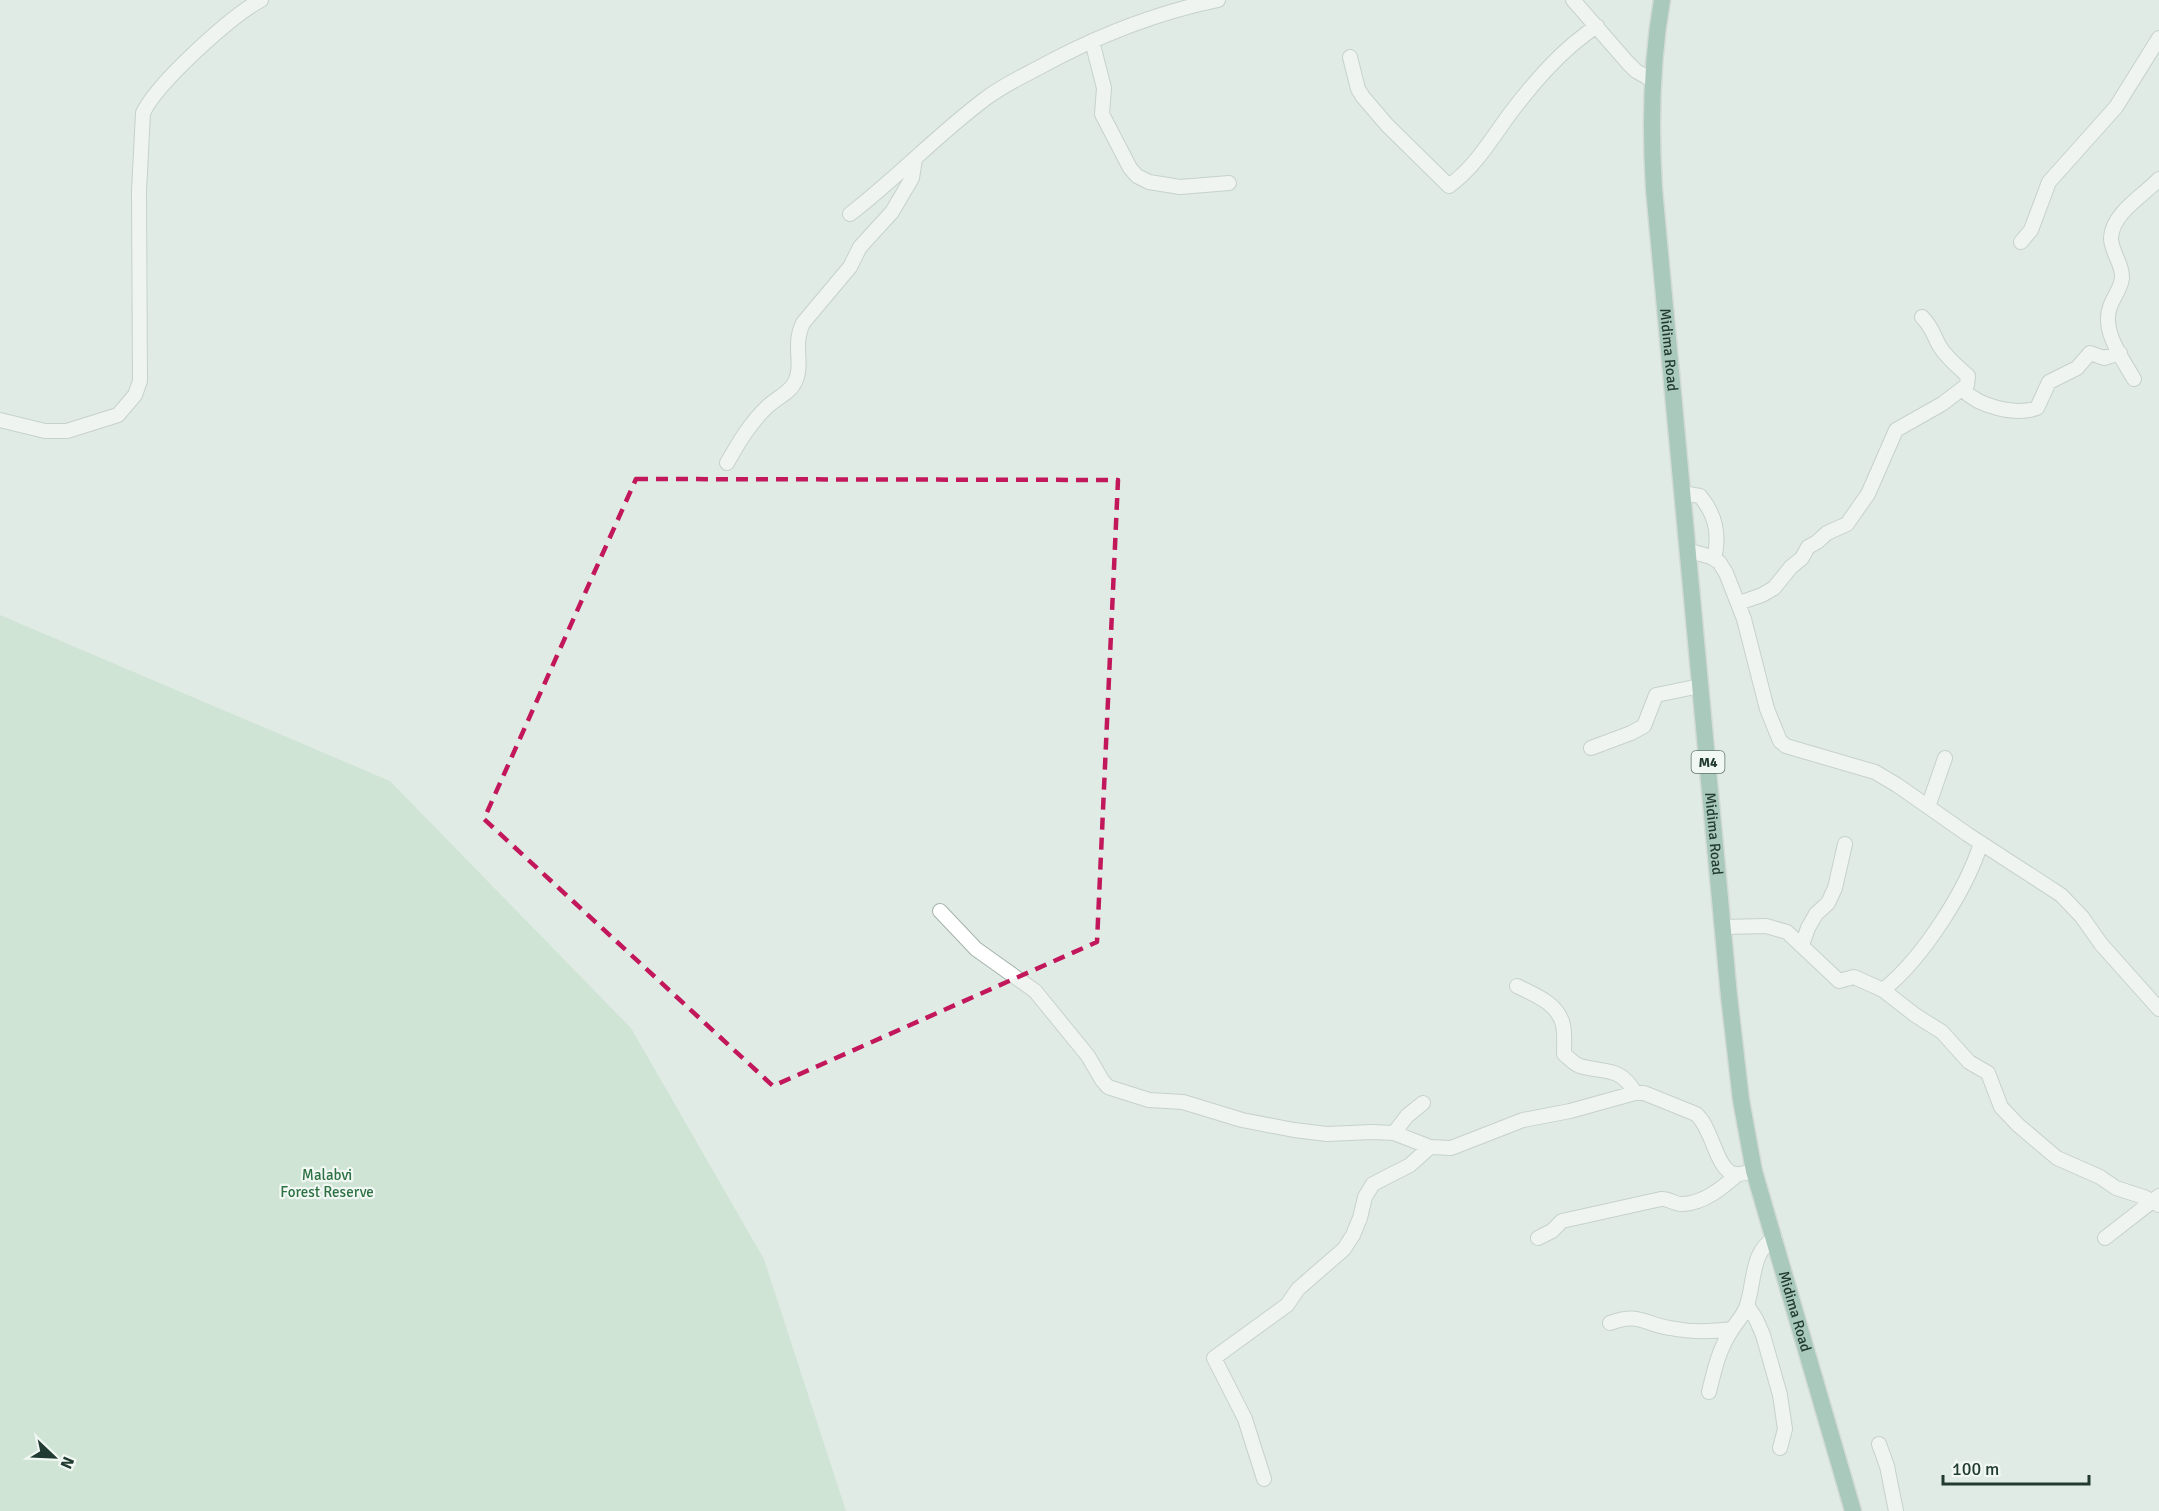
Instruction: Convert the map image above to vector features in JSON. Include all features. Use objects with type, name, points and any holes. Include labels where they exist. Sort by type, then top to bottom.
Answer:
[{"type":"main road","name":"Midima Road","points":[[1662,0],[1652,80],[1653,189],[1741,1100],[1754,1171],[1853,1511]]},
{"type":"street","points":[[0,420],[45,432],[61,432],[118,415],[135,395],[140,381],[139,191],[144,113],[148,102],[165,82],[236,16],[261,0]]},
{"type":"street","points":[[850,214],[956,122],[1002,88],[1092,41],[1146,19],[1184,7],[1218,0]]},
{"type":"street","points":[[1573,0],[1628,63],[1636,71],[1652,80]]},
{"type":"street","points":[[1350,57],[1358,88],[1363,97],[1387,125],[1449,186],[1482,155],[1509,115],[1548,67],[1597,26]]},
{"type":"street","points":[[2021,242],[2031,230],[2049,182],[2116,108],[2159,38]]},
{"type":"street","points":[[1092,41],[1104,88],[1102,114],[1130,168],[1137,176],[1149,182],[1180,187],[1229,183]]},
{"type":"street","points":[[727,463],[749,426],[770,404],[793,386],[799,371],[798,334],[803,323],[850,267],[860,247],[892,212],[912,178],[915,159]]},
{"type":"street","points":[[2133,379],[2112,336],[2108,317],[2122,277],[2122,270],[2113,246],[2113,232],[2114,226],[2123,213],[2159,179]]},
{"type":"street","points":[[1739,603],[1774,588],[1791,567],[1802,558],[1808,547],[1827,533],[1847,524],[1868,494],[1896,430],[1927,413],[1963,390],[1967,385],[1968,376],[1945,353],[1932,326],[1922,317]]},
{"type":"street","points":[[1963,390],[1974,399],[1991,407],[2031,411],[2037,408],[2049,382],[2077,368],[2091,352],[2104,358],[2120,353]]},
{"type":"street","points":[[1682,493],[1700,496],[1712,513],[1716,531],[1714,559]]},
{"type":"street","points":[[1687,550],[1714,559],[1726,573],[1739,603],[1767,709],[1780,741],[1786,746],[1875,772],[1897,784],[2061,895],[2082,917],[2101,945],[2159,1009]]},
{"type":"street","points":[[1591,748],[1644,726],[1656,695],[1700,686]]},
{"type":"street","points":[[1928,807],[1945,758]]},
{"type":"street","points":[[1883,990],[1910,964],[1939,923],[1973,868],[1981,843]]},
{"type":"street","points":[[1802,945],[1816,914],[1828,903],[1835,888],[1845,844]]},
{"type":"street","points":[[940,911],[980,953],[1035,991],[1088,1056],[1108,1087],[1149,1100],[1183,1102],[1242,1120],[1294,1130],[1327,1134],[1394,1133],[1430,1147],[1451,1148],[1523,1120],[1570,1111],[1635,1093],[1644,1093],[1696,1114],[1703,1120],[1722,1166],[1728,1172],[1737,1175]]},
{"type":"street","points":[[1724,927],[1766,926],[1787,932],[1839,981],[1854,977],[1883,990],[1915,1015],[1942,1032],[1969,1062],[1988,1073],[2001,1107],[2056,1158],[2100,1177],[2116,1188],[2157,1201]]},
{"type":"street","points":[[1517,986],[1547,1001],[1558,1013],[1563,1025],[1564,1054],[1578,1065],[1611,1072],[1628,1080],[1635,1093]]},
{"type":"street","points":[[1394,1133],[1407,1116],[1423,1103]]},
{"type":"street","points":[[1264,1479],[1245,1419],[1214,1358],[1287,1305],[1306,1281],[1344,1249],[1353,1234],[1365,1197],[1373,1184],[1410,1165],[1430,1147]]},
{"type":"street","points":[[1538,1238],[1552,1231],[1562,1221],[1580,1216],[1667,1198],[1681,1205],[1695,1202],[1711,1196],[1737,1175],[1754,1171]]},
{"type":"street","points":[[2105,1238],[2157,1201]]},
{"type":"street","points":[[1709,1392],[1716,1363],[1732,1329],[1741,1318],[1747,1305],[1756,1263],[1765,1243],[1775,1238]]},
{"type":"street","points":[[1747,1305],[1763,1335],[1780,1395],[1785,1429],[1780,1448]]},
{"type":"street","points":[[1610,1323],[1633,1317],[1644,1319],[1656,1326],[1678,1330],[1732,1329]]},
{"type":"street","points":[[1879,1444],[1887,1466],[1896,1511]]},
{"type":"highlighted area","points":[[636,479],[1118,480],[1097,942],[773,1086],[484,819]]},
{"type":"green space","name":"Malabvi Forest Reserve","points":[[0,615],[390,781],[631,1028],[764,1259],[846,1511],[0,1511]]}]
